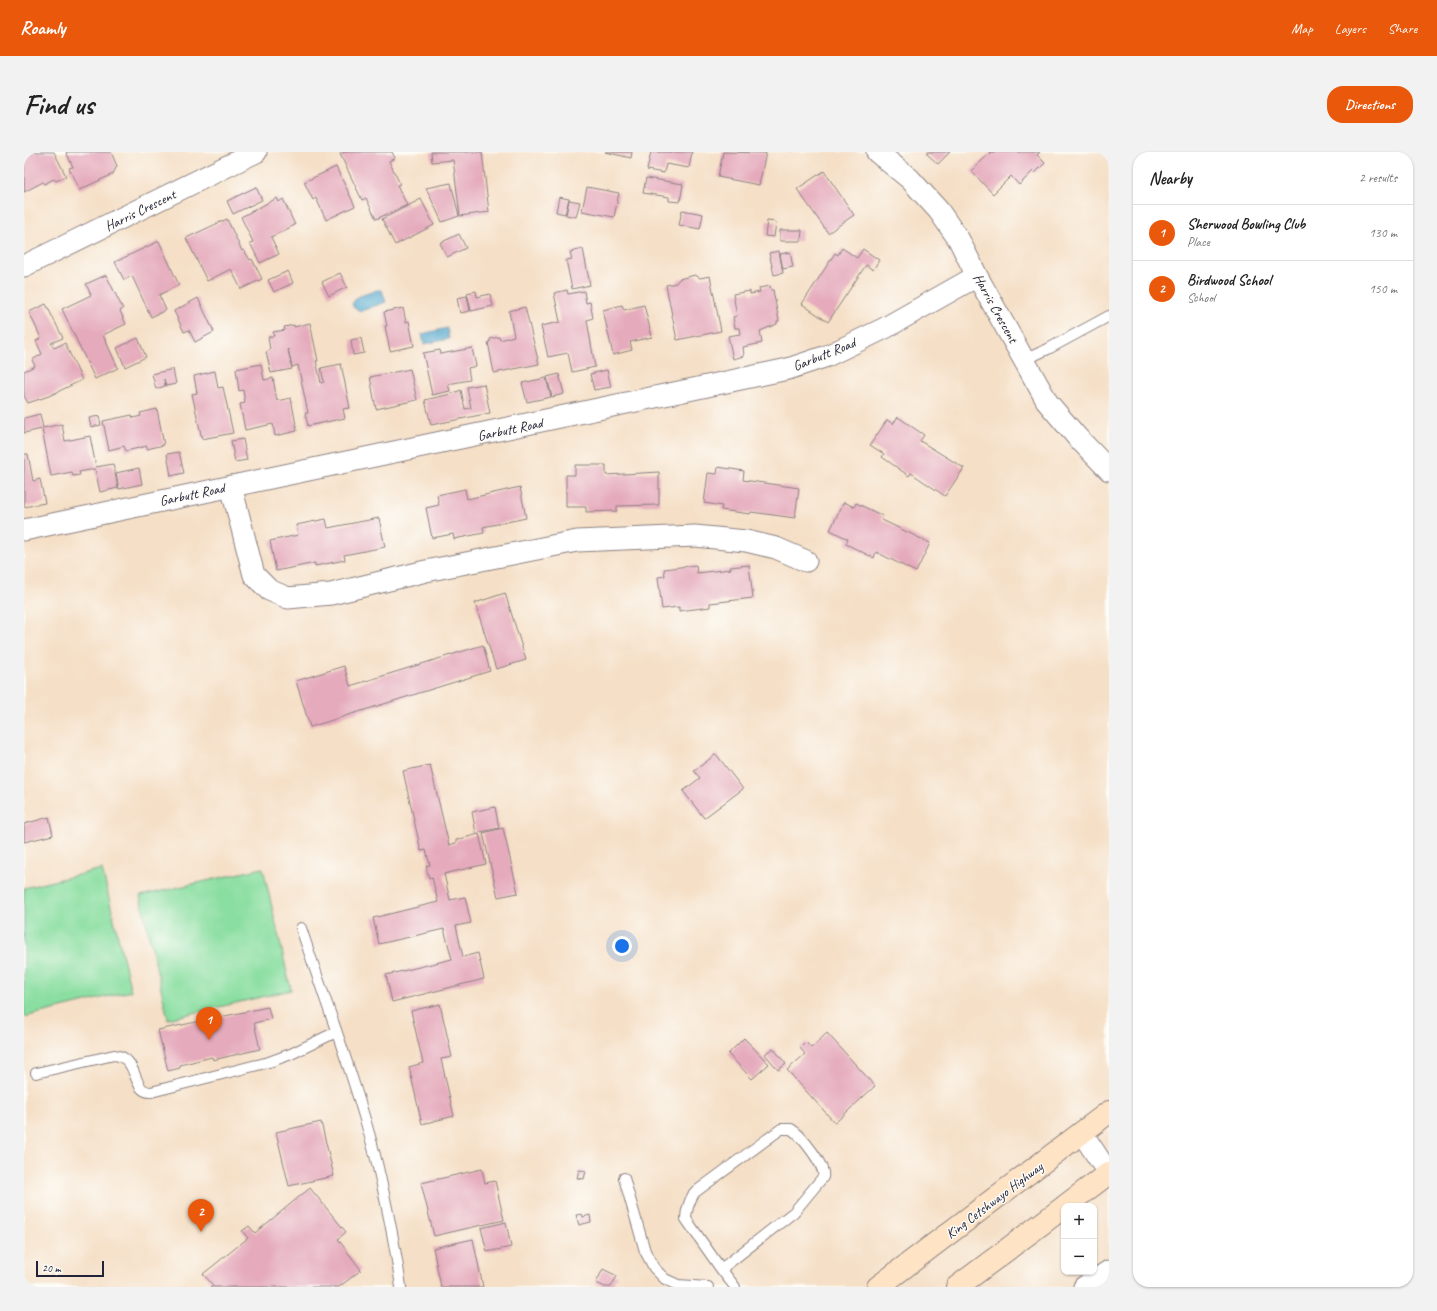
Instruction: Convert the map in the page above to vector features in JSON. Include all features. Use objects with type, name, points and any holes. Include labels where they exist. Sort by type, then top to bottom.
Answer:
[{"type":"main road","name":"King Cetshwayo Highway","points":[[878,1287],[1109,1112]]},
{"type":"main road","points":[[1069,1203],[1109,1173]]},
{"type":"main road","points":[[957,1287],[1061,1209]]},
{"type":"street","name":"Harris Crescent","points":[[24,266],[256,152]]},
{"type":"street","name":"Harris Crescent","points":[[877,152],[910,179],[939,211],[959,240],[977,276],[1048,403],[1077,437],[1109,470]]},
{"type":"street","name":"Garbutt Road","points":[[24,530],[788,369],[827,356],[885,328],[977,276]]},
{"type":"street","points":[[231,486],[254,575],[269,590],[288,598],[331,594],[426,572],[577,541],[695,536],[746,541],[776,548],[806,561]]},
{"type":"street","points":[[1082,1133],[1109,1173]]},
{"type":"street","points":[[1084,1287],[1109,1272]]},
{"type":"lane","points":[[1024,360],[1048,349],[1109,316]]},
{"type":"lane","points":[[301,928],[376,1158],[396,1250],[401,1287]]},
{"type":"lane","points":[[36,1073],[114,1055],[126,1058],[130,1063],[142,1089],[151,1092],[269,1062],[291,1054],[336,1032]]},
{"type":"lane","points":[[721,1269],[794,1212],[821,1181],[824,1174],[822,1166],[798,1134],[791,1129],[781,1129],[694,1193],[689,1202],[686,1211],[686,1219],[721,1269],[734,1287]]},
{"type":"lane","points":[[624,1178],[645,1251],[654,1268],[665,1279],[678,1285],[708,1287]]},
{"type":"green space","points":[[263,868],[291,990],[168,1019],[140,896]]},
{"type":"green space","points":[[102,869],[131,991],[24,1017],[24,888]]},
{"type":"water","points":[[377,290],[382,290],[386,302],[361,311],[354,308],[352,304],[357,297]]},
{"type":"water","points":[[447,328],[449,339],[424,344],[422,334]]},
{"type":"building","points":[[24,152],[54,152],[66,176],[56,181],[54,179],[44,184],[43,182],[24,192]]},
{"type":"building","points":[[66,152],[111,152],[117,166],[113,174],[79,190],[69,168],[73,167]]},
{"type":"building","points":[[345,152],[392,152],[395,158],[389,161],[400,184],[397,185],[407,205],[376,219],[366,198],[362,200],[340,154]]},
{"type":"building","points":[[431,152],[482,152],[489,212],[460,216],[453,160],[432,162]]},
{"type":"building","points":[[605,152],[632,152],[631,158]]},
{"type":"building","points":[[651,152],[692,152],[689,168],[666,164],[664,173],[647,170]]},
{"type":"building","points":[[723,152],[766,153],[759,185],[718,177]]},
{"type":"building","points":[[928,152],[950,152],[938,164],[927,154]]},
{"type":"building","points":[[991,152],[1040,152],[1037,155],[1045,163],[1035,173],[1033,171],[1019,185],[1011,176],[993,194],[971,171]]},
{"type":"building","points":[[336,167],[355,206],[326,220],[316,198],[313,200],[304,182]]},
{"type":"building","points":[[824,171],[854,215],[828,233],[797,189]]},
{"type":"building","points":[[646,178],[683,184],[680,202],[669,201],[669,197],[643,193]]},
{"type":"building","points":[[451,183],[459,216],[442,222],[426,188]]},
{"type":"building","points":[[256,187],[262,200],[233,214],[227,201]]},
{"type":"building","points":[[587,187],[619,193],[614,217],[582,211]]},
{"type":"building","points":[[559,197],[569,199],[565,214],[556,212]]},
{"type":"building","points":[[277,198],[279,202],[283,199],[295,225],[271,237],[279,254],[260,263],[250,243],[253,242],[241,217]]},
{"type":"building","points":[[421,199],[434,225],[395,245],[382,219]]},
{"type":"building","points":[[569,200],[580,202],[576,217],[566,215]]},
{"type":"building","points":[[682,210],[703,214],[700,229],[679,225]]},
{"type":"building","points":[[227,219],[242,251],[244,250],[250,260],[252,259],[262,279],[241,289],[231,269],[207,281],[186,238]]},
{"type":"building","points":[[767,221],[776,222],[774,237],[765,236]]},
{"type":"building","points":[[780,230],[802,230],[801,241],[780,241]]},
{"type":"building","points":[[459,234],[466,248],[447,257],[440,243]]},
{"type":"building","points":[[159,241],[179,285],[159,295],[166,310],[151,317],[132,276],[124,280],[115,262]]},
{"type":"building","points":[[842,248],[857,258],[863,249],[879,260],[873,270],[866,265],[828,322],[802,304],[835,253],[838,255]]},
{"type":"building","points":[[583,249],[590,285],[572,289],[566,260],[572,259],[570,252]]},
{"type":"building","points":[[779,251],[783,273],[774,275],[769,253]]},
{"type":"building","points":[[790,252],[793,267],[783,269],[780,254]]},
{"type":"building","points":[[288,271],[293,283],[274,292],[268,280]]},
{"type":"building","points":[[340,273],[347,287],[329,296],[322,282]]},
{"type":"building","points":[[106,275],[123,309],[120,311],[126,324],[103,335],[118,368],[95,379],[62,309],[91,295],[86,284]]},
{"type":"building","points":[[695,275],[700,278],[710,276],[721,331],[677,340],[666,285],[676,283],[679,279]]},
{"type":"building","points":[[770,286],[771,290],[773,290],[779,321],[777,321],[777,324],[760,331],[762,343],[743,347],[744,356],[733,359],[728,336],[740,334],[739,328],[735,328],[733,317],[737,316],[733,294],[750,291],[750,294],[760,292],[759,288]]},
{"type":"building","points":[[567,290],[568,294],[584,291],[586,303],[590,302],[593,318],[587,320],[595,367],[572,372],[568,353],[548,357],[541,326],[560,322],[554,293]]},
{"type":"building","points":[[476,291],[477,297],[490,294],[493,306],[471,311],[467,293]]},
{"type":"building","points":[[467,296],[470,311],[460,313],[457,298]]},
{"type":"building","points":[[198,298],[214,332],[195,342],[189,330],[184,332],[174,311]]},
{"type":"building","points":[[46,304],[63,338],[51,343],[54,348],[65,343],[82,380],[49,396],[28,403],[24,396],[24,371],[35,366],[32,360],[42,354],[36,341],[41,338],[29,312]]},
{"type":"building","points":[[622,305],[624,310],[644,305],[652,337],[630,342],[632,350],[613,355],[603,310]]},
{"type":"building","points":[[525,307],[539,364],[494,373],[488,342],[490,342],[490,339],[499,337],[500,340],[514,336],[509,311]]},
{"type":"building","points":[[403,308],[406,322],[409,321],[414,346],[390,351],[384,312]]},
{"type":"building","points":[[310,323],[321,383],[324,382],[321,368],[341,364],[350,408],[343,409],[345,418],[308,426],[305,413],[308,413],[298,365],[292,367],[288,349],[292,369],[271,373],[266,352],[270,350],[268,337],[274,336],[273,332],[285,330],[284,327],[294,325],[294,327]]},
{"type":"building","points":[[138,338],[146,357],[125,367],[117,348]]},
{"type":"building","points":[[361,338],[364,353],[353,355],[351,340]]},
{"type":"building","points":[[472,348],[476,366],[468,368],[470,380],[448,384],[450,391],[432,395],[423,353],[440,350],[441,354]]},
{"type":"building","points":[[261,364],[264,380],[273,378],[277,401],[291,398],[297,431],[275,436],[273,424],[245,430],[240,404],[245,403],[243,390],[239,391],[236,369]]},
{"type":"building","points":[[173,369],[176,384],[166,386],[164,379],[165,386],[156,389],[152,374]]},
{"type":"building","points":[[410,369],[417,400],[376,409],[370,377]]},
{"type":"building","points":[[607,370],[611,387],[594,390],[590,374]]},
{"type":"building","points":[[215,371],[218,388],[223,387],[233,433],[202,439],[192,394],[197,393],[194,376]]},
{"type":"building","points":[[559,374],[564,394],[552,397],[547,377]]},
{"type":"building","points":[[546,378],[551,397],[527,402],[522,383]]},
{"type":"building","points":[[484,384],[490,413],[431,425],[425,400],[461,390],[465,409],[471,408],[467,387]]},
{"type":"building","points":[[157,409],[164,445],[147,449],[147,446],[126,451],[124,446],[109,450],[103,421],[132,415],[133,418],[141,416],[140,413]]},
{"type":"building","points":[[40,414],[43,428],[62,424],[65,441],[90,436],[96,467],[113,464],[118,488],[100,492],[95,469],[79,472],[80,475],[73,476],[72,472],[51,476],[42,429],[24,433],[24,418]]},
{"type":"building","points":[[99,416],[101,425],[91,427],[89,418]]},
{"type":"building","points":[[898,417],[924,435],[920,441],[964,468],[945,496],[911,473],[909,476],[882,457],[884,454],[870,445],[887,420],[893,424]]},
{"type":"building","points":[[243,439],[247,460],[235,462],[231,441]]},
{"type":"building","points":[[179,452],[184,473],[171,476],[167,454]]},
{"type":"building","points":[[24,454],[28,454],[33,481],[40,479],[45,503],[24,507]]},
{"type":"building","points":[[575,465],[606,465],[606,475],[659,472],[659,505],[617,506],[617,511],[586,512],[586,507],[566,507],[566,475],[575,475]]},
{"type":"building","points":[[718,467],[744,471],[743,480],[799,488],[795,518],[751,512],[750,514],[721,510],[722,506],[704,503],[708,473],[717,474]]},
{"type":"building","points":[[139,468],[142,484],[119,489],[116,473]]},
{"type":"building","points":[[520,487],[526,518],[483,527],[484,533],[454,539],[453,534],[432,538],[426,508],[439,505],[437,495],[465,489],[467,499]]},
{"type":"building","points":[[844,502],[854,507],[856,503],[883,516],[882,520],[930,543],[916,572],[876,552],[874,558],[846,544],[848,539],[830,530]]},
{"type":"building","points":[[379,518],[385,547],[344,555],[345,560],[315,566],[315,563],[276,571],[270,541],[298,535],[296,525],[326,519],[328,528]]},
{"type":"building","points":[[696,565],[697,573],[731,569],[730,567],[749,565],[753,598],[710,603],[710,607],[679,611],[679,607],[662,609],[658,577],[665,576],[664,569]]},
{"type":"building","points":[[505,593],[526,660],[496,669],[475,603]]},
{"type":"building","points":[[483,645],[490,671],[310,727],[296,681],[344,666],[350,686]]},
{"type":"building","points":[[716,754],[743,789],[704,818],[683,791],[700,778],[694,771]]},
{"type":"building","points":[[430,765],[449,845],[456,843],[456,840],[479,834],[486,864],[444,874],[450,900],[465,897],[471,923],[456,926],[463,957],[478,953],[484,979],[392,1002],[386,975],[452,959],[444,929],[379,944],[373,918],[438,902],[432,877],[429,878],[426,866],[430,865],[426,850],[421,851],[403,771]]},
{"type":"building","points":[[495,807],[499,828],[476,833],[472,812]]},
{"type":"building","points":[[49,817],[53,835],[24,842],[24,824]]},
{"type":"building","points":[[503,828],[518,893],[498,897],[483,833]]},
{"type":"building","points":[[440,1004],[452,1057],[441,1059],[454,1116],[422,1124],[409,1067],[423,1063],[411,1011]]},
{"type":"building","points":[[268,1007],[271,1019],[254,1023],[260,1049],[213,1060],[212,1057],[180,1065],[180,1068],[168,1071],[158,1030]]},
{"type":"building","points":[[827,1033],[875,1086],[835,1123],[787,1070],[805,1054],[800,1048],[806,1042],[811,1048]]},
{"type":"building","points":[[744,1038],[769,1064],[752,1079],[728,1054]]},
{"type":"building","points":[[773,1048],[786,1064],[778,1070],[765,1054]]},
{"type":"building","points":[[321,1122],[334,1176],[289,1186],[276,1132]]},
{"type":"building","points":[[482,1169],[485,1183],[495,1181],[504,1220],[434,1236],[421,1183]]},
{"type":"building","points":[[579,1170],[586,1171],[584,1179],[577,1178]]},
{"type":"building","points":[[310,1188],[346,1232],[338,1239],[361,1270],[339,1287],[210,1287],[213,1285],[203,1274],[248,1238],[242,1231],[249,1226],[255,1233]]},
{"type":"building","points":[[582,1214],[583,1217],[590,1215],[591,1222],[579,1225],[576,1215]]},
{"type":"building","points":[[506,1222],[511,1247],[487,1252],[481,1228]]},
{"type":"building","points":[[473,1239],[483,1287],[441,1287],[433,1248]]},
{"type":"building","points":[[603,1269],[617,1276],[611,1287],[605,1287],[596,1283]]},
{"type":"place","name":"Sherwood Bowling Club","points":[[209,1040]]},
{"type":"place","name":"Birdwood School","points":[[201,1232]]}]
